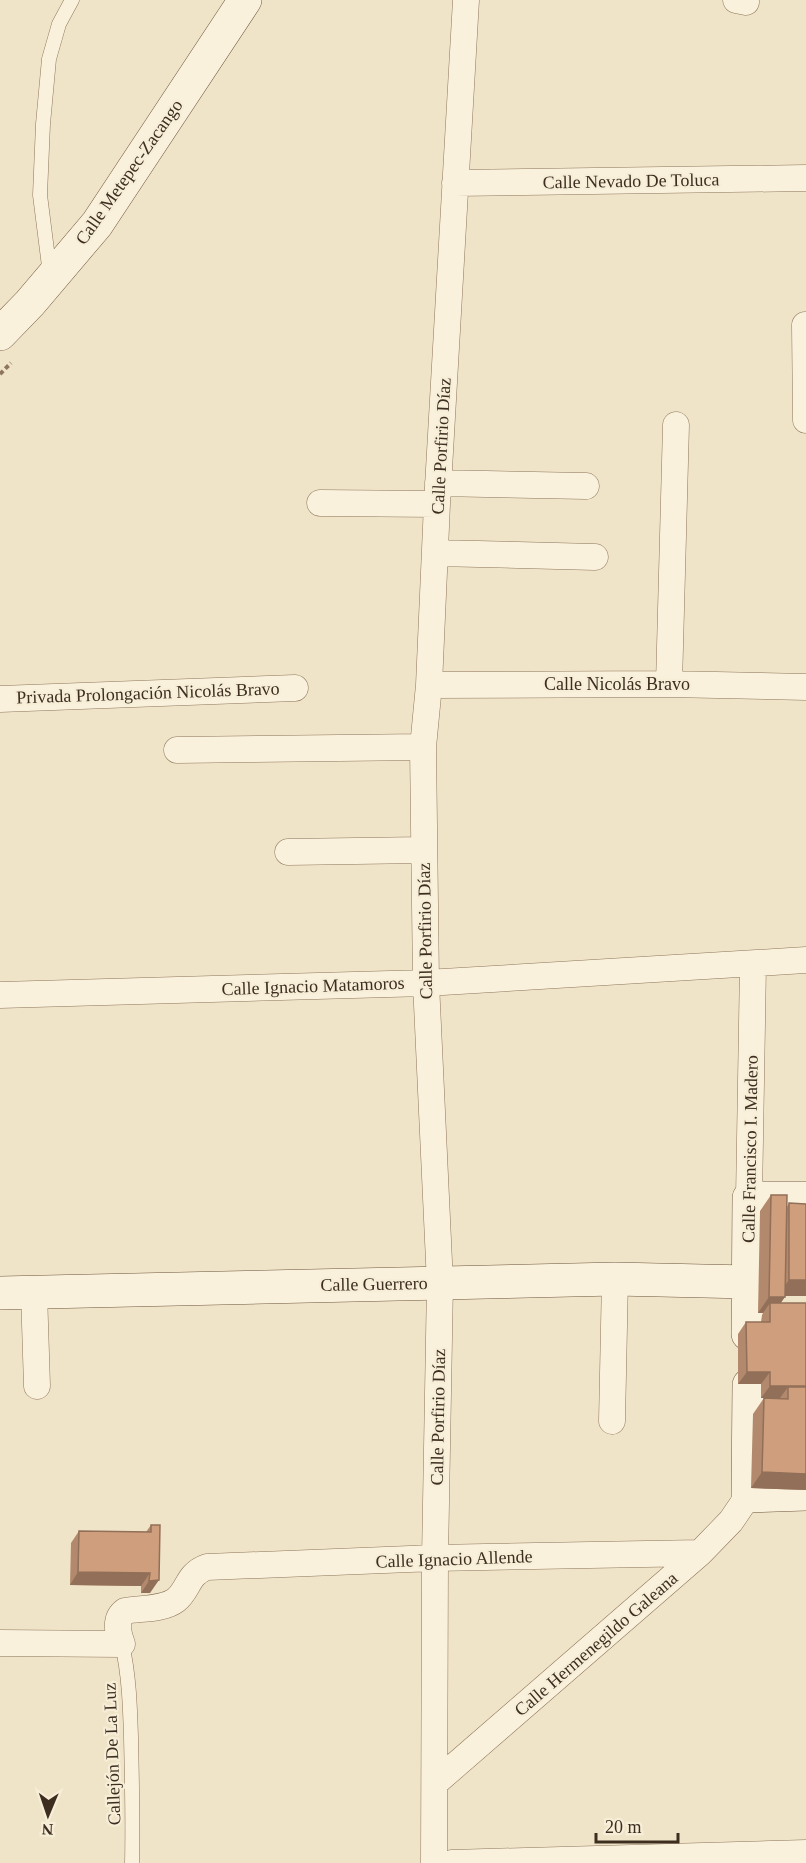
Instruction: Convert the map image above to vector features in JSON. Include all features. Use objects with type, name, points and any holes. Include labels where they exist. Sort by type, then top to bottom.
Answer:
[{"type":"street","name":"Calle Metepec-Zacango","points":[[0,334],[30,303],[97,224],[245,0]]},
{"type":"street","name":"Calle Porfirio Díaz","points":[[434,1863],[435,1558],[440,1282],[426,983],[423,747],[429,685],[466,0]]},
{"type":"street","name":"Calle Nevado De Toluca","points":[[455,183],[806,178]]},
{"type":"street","points":[[805,325],[806,420]]},
{"type":"street","points":[[669,684],[676,425]]},
{"type":"street","points":[[320,503],[586,486]]},
{"type":"street","points":[[436,553],[595,557]]},
{"type":"street","name":"Calle Nicolás Bravo","points":[[429,685],[669,684],[806,687]]},
{"type":"street","name":"Privada Prolongación Nicolás Bravo","points":[[0,699],[295,687]]},
{"type":"street","points":[[177,750],[423,747]]},
{"type":"street","points":[[288,852],[423,849]]},
{"type":"street","name":"Calle Ignacio Matamoros","points":[[0,995],[426,983],[806,960]]},
{"type":"street","name":"Calle Francisco I. Madero","points":[[748,1334],[753,965]]},
{"type":"street","points":[[749,1198],[806,1198]]},
{"type":"street","points":[[612,1421],[615,1279]]},
{"type":"street","name":"Calle Guerrero","points":[[0,1293],[615,1279],[748,1282]]},
{"type":"street","points":[[34,1292],[37,1386]]},
{"type":"street","points":[[749,1384],[748,1496],[806,1494]]},
{"type":"street","name":"Calle Hermenegildo Galeana","points":[[435,1783],[700,1553],[731,1521],[748,1496]]},
{"type":"street","name":"Calle Ignacio Allende","points":[[122,1644],[118,1629],[120,1614],[125,1611],[169,1604],[178,1599],[196,1573],[207,1567],[435,1558],[700,1553]]},
{"type":"street","points":[[0,1643],[122,1644]]},
{"type":"street","points":[[452,1863],[806,1853]]},
{"type":"lane","points":[[51,279],[40,195],[43,124],[49,59],[58,24],[72,0]]},
{"type":"lane","name":"Callejón De La Luz","points":[[122,1644],[127,1666],[129,1695],[133,1806],[132,1863]]},
{"type":"building","points":[[771,1195],[787,1195],[785,1297],[769,1297]]},
{"type":"building","points":[[789,1203],[806,1204],[806,1280],[789,1280]]},
{"type":"building","points":[[770,1303],[806,1303],[806,1386],[770,1386],[770,1372],[747,1372],[746,1322],[770,1322]]},
{"type":"building","points":[[788,1387],[806,1387],[806,1474],[762,1472],[764,1398],[788,1399]]},
{"type":"building","points":[[151,1525],[160,1525],[159,1580],[149,1581],[150,1573],[78,1572],[79,1531],[151,1532]]}]
